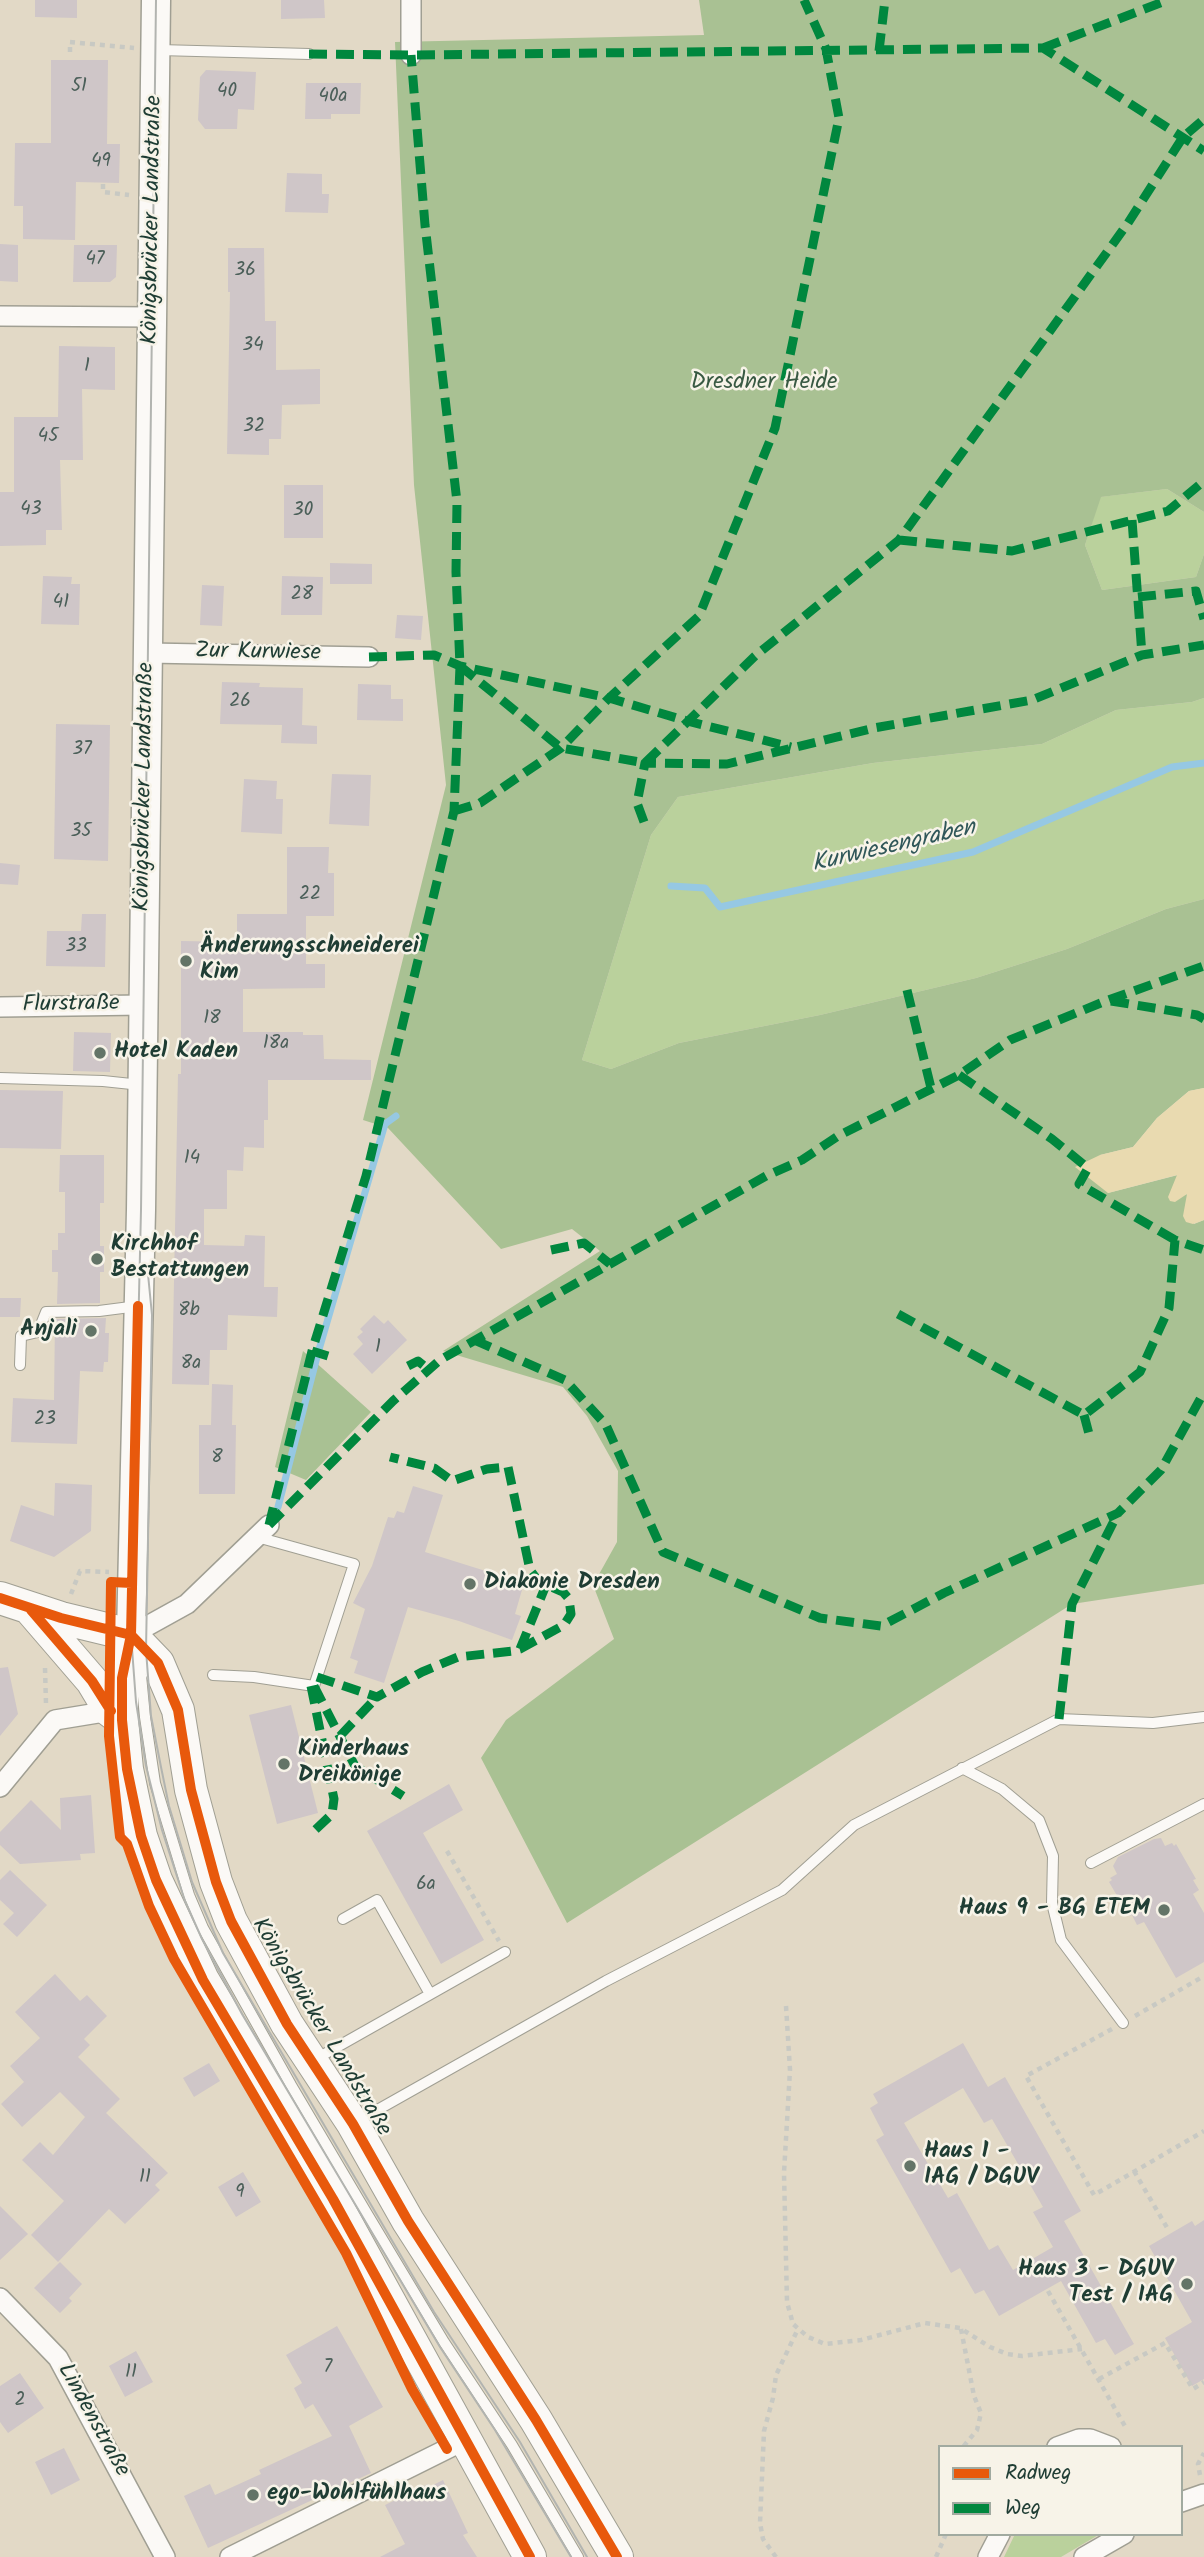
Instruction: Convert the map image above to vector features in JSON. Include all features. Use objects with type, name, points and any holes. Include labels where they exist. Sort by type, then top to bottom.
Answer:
[{"type":"main road","name":"Königsbrücker Landstraße","points":[[156,0],[142,1085],[131,1635],[158,1663],[178,1710],[191,1790],[216,1882],[232,1921],[310,2062],[353,2124],[408,2221],[536,2420],[617,2557]]},
{"type":"main road","points":[[0,1598],[30,1609],[131,1635],[122,1678],[122,1724],[127,1769],[141,1836],[156,1880],[203,1980],[333,2199],[530,2557]]},
{"type":"main road","points":[[30,1609],[92,1681],[122,1724]]},
{"type":"street","points":[[411,0],[411,55]]},
{"type":"street","points":[[0,316],[152,317]]},
{"type":"street","name":"Zur Kurwiese","points":[[148,653],[369,657]]},
{"type":"street","name":"Flurstraße","points":[[0,1007],[143,1004]]},
{"type":"street","points":[[131,1635],[187,1604],[263,1531]]},
{"type":"street","points":[[0,1787],[55,1720],[75,1718],[122,1724]]},
{"type":"street","name":"Lindenstraße","points":[[0,2298],[58,2358],[165,2557]]},
{"type":"street","points":[[1062,2445],[1079,2439],[1090,2439],[1106,2445]]},
{"type":"street","points":[[230,2557],[465,2440]]},
{"type":"street","points":[[1183,2501],[1204,2494]]},
{"type":"street","points":[[988,2557],[999,2536]]},
{"type":"street","points":[[1087,2556],[1121,2536]]},
{"type":"lane","points":[[156,50],[309,54]]},
{"type":"lane","points":[[0,1078],[142,1085]]},
{"type":"lane","points":[[20,1365],[21,1336],[38,1332],[46,1312],[99,1311],[138,1306]]},
{"type":"lane","points":[[213,1675],[254,1676],[314,1686],[354,1564],[263,1531]]},
{"type":"lane","points":[[131,1635],[139,1655],[155,1783],[189,1895],[219,1960],[380,2236],[578,2557]]},
{"type":"lane","points":[[353,2124],[606,1981],[782,1890],[854,1825],[1059,1719],[1153,1723],[1204,1717]]},
{"type":"lane","points":[[140,1755],[155,1783]]},
{"type":"lane","points":[[962,1768],[1002,1789],[1039,1820],[1054,1856],[1052,1903],[1061,1940],[1123,2023]]},
{"type":"lane","points":[[1091,1863],[1204,1804]]},
{"type":"lane","points":[[343,1919],[377,1900],[429,1994]]},
{"type":"lane","points":[[310,2062],[505,1952]]},
{"type":"path","points":[[70,52],[70,42],[156,50]]},
{"type":"path","points":[[103,184],[103,192],[154,198]]},
{"type":"path","points":[[67,1604],[80,1570],[131,1573]]},
{"type":"path","points":[[447,1851],[505,1952]]},
{"type":"path","points":[[786,2006],[790,2070],[783,2173],[787,2302],[793,2324],[808,2337],[825,2344],[861,2340],[925,2323],[960,2328],[990,2347],[1007,2354],[1022,2356],[1082,2349]]},
{"type":"path","points":[[1027,2076],[1094,2194],[1204,2132]]},
{"type":"path","points":[[1134,2171],[1169,2231]]},
{"type":"path","points":[[1048,2291],[1126,2428]]},
{"type":"path","points":[[960,2328],[974,2396],[981,2413],[977,2430],[966,2445]]},
{"type":"path","points":[[776,2557],[763,2539],[760,2523],[762,2443],[776,2375],[798,2329]]},
{"type":"path","points":[[1099,2379],[1165,2343],[1193,2389],[1204,2382]]},
{"type":"path","points":[[936,2557],[945,2536]]},
{"type":"green space","name":"Dresdner Heide","points":[[699,0],[1204,0],[1204,512],[1167,489],[1101,497],[1085,545],[1102,590],[1196,577],[1204,554],[1204,698],[1192,702],[1116,710],[1042,744],[873,763],[678,797],[651,835],[582,1060],[611,1069],[679,1043],[820,1015],[976,978],[1067,949],[1166,909],[1204,899],[1204,1088],[1189,1091],[1157,1118],[1133,1147],[1100,1155],[1108,1193],[1178,1175],[1169,1197],[1188,1194],[1194,1224],[1204,1220],[1204,1584],[1072,1604],[567,1923],[481,1758],[506,1720],[614,1639],[593,1585],[617,1542],[618,1471],[587,1416],[563,1387],[443,1351],[600,1251],[572,1229],[501,1249],[388,1128],[363,1120],[446,785],[414,485],[395,42],[704,35]]},
{"type":"green space","points":[[1167,489],[1204,512],[1204,554],[1196,577],[1102,590],[1085,545],[1100,497]]},
{"type":"green space","points":[[1204,698],[1204,899],[1166,909],[1067,949],[976,978],[820,1015],[679,1043],[611,1069],[582,1060],[651,835],[678,797],[873,763],[1042,744],[1116,710],[1192,702]]},
{"type":"green space","points":[[303,1351],[371,1412],[306,1480],[275,1467]]},
{"type":"green space","points":[[1014,2536],[1097,2536],[1061,2557],[1004,2557]]},
{"type":"sand","points":[[1204,1088],[1204,1220],[1193,1224],[1186,1222],[1183,1216],[1187,1194],[1175,1202],[1170,1201],[1168,1197],[1177,1175],[1108,1193],[1075,1167],[1100,1155],[1133,1147],[1157,1118],[1189,1091]]},
{"type":"building","points":[[35,0],[77,0],[77,18],[35,17]]},
{"type":"building","points":[[281,0],[324,0],[325,18],[281,19]]},
{"type":"building","points":[[51,60],[108,60],[107,144],[120,144],[119,183],[76,182],[75,240],[23,239],[23,206],[14,206],[15,143],[51,143]]},
{"type":"building","points":[[206,70],[256,72],[254,110],[238,109],[237,129],[205,129],[198,120],[200,77]]},
{"type":"building","points":[[306,83],[361,83],[360,114],[331,114],[331,119],[305,119]]},
{"type":"building","points":[[287,173],[322,174],[322,194],[329,194],[328,213],[285,212]]},
{"type":"building","points":[[0,244],[18,245],[18,282],[0,281]]},
{"type":"building","points":[[74,245],[117,245],[116,277],[110,282],[73,282]]},
{"type":"building","points":[[228,248],[264,248],[265,321],[276,321],[276,370],[320,369],[320,404],[282,405],[281,439],[269,439],[269,455],[227,454],[230,292]]},
{"type":"building","points":[[59,346],[115,347],[115,390],[82,389],[83,460],[60,460],[62,530],[46,530],[46,545],[0,546],[0,492],[14,492],[14,417],[58,417]]},
{"type":"building","points":[[284,485],[323,485],[323,538],[284,538]]},
{"type":"building","points":[[330,563],[372,564],[372,584],[330,584]]},
{"type":"building","points":[[43,576],[72,577],[71,584],[80,584],[79,625],[41,624]]},
{"type":"building","points":[[282,576],[323,577],[322,615],[281,615]]},
{"type":"building","points":[[202,585],[224,586],[222,626],[200,625]]},
{"type":"building","points":[[397,615],[423,616],[421,640],[395,638]]},
{"type":"building","points":[[222,682],[260,683],[259,687],[303,688],[302,725],[317,726],[317,744],[281,743],[282,725],[220,724]]},
{"type":"building","points":[[358,684],[391,685],[391,699],[403,699],[403,721],[357,720]]},
{"type":"building","points":[[56,724],[110,725],[108,861],[54,859]]},
{"type":"building","points":[[332,774],[371,775],[369,826],[329,824]]},
{"type":"building","points":[[244,779],[277,781],[276,799],[283,799],[282,834],[241,832]]},
{"type":"building","points":[[287,847],[329,847],[328,873],[334,873],[334,916],[306,916],[306,964],[325,964],[325,988],[243,989],[243,1032],[303,1032],[303,1035],[323,1035],[324,1059],[371,1060],[371,1080],[268,1080],[268,1120],[264,1120],[264,1148],[244,1147],[243,1171],[227,1170],[227,1209],[204,1209],[204,1245],[244,1246],[245,1235],[265,1236],[264,1287],[278,1287],[277,1317],[228,1315],[227,1350],[210,1350],[209,1385],[172,1384],[178,1074],[181,1074],[181,941],[237,942],[237,914],[287,914]]},
{"type":"building","points":[[0,863],[20,865],[18,885],[0,884]]},
{"type":"building","points":[[82,914],[106,914],[105,967],[46,966],[47,931],[81,931]]},
{"type":"building","points":[[74,1032],[111,1033],[110,1072],[73,1071]]},
{"type":"building","points":[[0,1090],[63,1091],[61,1149],[0,1148]]},
{"type":"building","points":[[60,1155],[104,1155],[104,1203],[100,1203],[100,1246],[104,1246],[104,1272],[100,1272],[100,1303],[57,1304],[58,1272],[52,1272],[52,1250],[58,1250],[58,1233],[65,1233],[65,1192],[59,1192]]},
{"type":"building","points":[[0,1298],[21,1298],[20,1317],[0,1317]]},
{"type":"building","points":[[374,1315],[384,1324],[388,1320],[407,1340],[372,1374],[353,1354],[363,1344],[357,1337],[363,1332],[360,1329]]},
{"type":"building","points":[[106,1318],[105,1333],[109,1333],[108,1362],[104,1362],[103,1372],[80,1371],[77,1444],[11,1442],[13,1398],[54,1400],[55,1319]]},
{"type":"building","points":[[212,1384],[233,1385],[232,1425],[236,1425],[235,1494],[199,1494],[199,1425],[211,1425]]},
{"type":"building","points":[[55,1483],[92,1485],[91,1531],[54,1557],[10,1541],[21,1505],[54,1516]]},
{"type":"building","name":"Diakonie Dresden","points":[[413,1486],[443,1495],[425,1552],[524,1583],[515,1614],[521,1616],[512,1640],[408,1607],[384,1683],[354,1673],[358,1661],[350,1658],[365,1609],[353,1603],[372,1566],[388,1517],[394,1518],[397,1511],[404,1513]]},
{"type":"building","points":[[8,1667],[18,1714],[0,1736],[0,1668]]},
{"type":"building","name":"Kinderhaus Dreikönige","points":[[291,1705],[318,1813],[277,1824],[249,1715]]},
{"type":"building","points":[[449,1784],[463,1810],[423,1833],[484,1940],[441,1964],[367,1831]]},
{"type":"building","points":[[91,1795],[95,1853],[80,1854],[81,1860],[20,1864],[0,1845],[0,1832],[31,1800],[61,1830],[60,1798]]},
{"type":"building","name":"Haus 9 - BG ETEM","points":[[1161,1838],[1165,1846],[1176,1844],[1196,1879],[1193,1880],[1199,1890],[1193,1894],[1204,1913],[1204,1962],[1176,1978],[1144,1922],[1137,1925],[1132,1915],[1129,1916],[1109,1882],[1112,1880],[1110,1878],[1117,1874],[1113,1866],[1118,1857]]},
{"type":"building","points":[[10,1870],[47,1905],[17,1937],[3,1924],[14,1913],[0,1900],[0,1880]]},
{"type":"building","points":[[55,1974],[80,2001],[87,1995],[107,2016],[84,2039],[90,2045],[78,2057],[120,2099],[106,2113],[168,2173],[155,2185],[160,2190],[125,2224],[109,2209],[58,2262],[31,2235],[64,2201],[22,2160],[40,2142],[53,2155],[85,2117],[60,2092],[22,2127],[1,2104],[24,2082],[10,2066],[40,2038],[15,2012]]},
{"type":"building","name":"Haus 1 - IAG / DGUV","points":[[963,2043],[988,2087],[1005,2077],[1081,2211],[1064,2221],[1134,2344],[1115,2355],[1105,2339],[1096,2343],[1061,2281],[999,2316],[984,2290],[975,2294],[960,2268],[951,2273],[876,2140],[884,2135],[870,2108],[878,2103],[873,2094]],"holes":[[[963,2088],[984,2123],[992,2119],[1043,2207],[1033,2212],[1053,2247],[1013,2270],[998,2245],[989,2250],[957,2193],[948,2198],[904,2123]]]},
{"type":"building","points":[[209,2063],[220,2081],[194,2097],[183,2078]]},
{"type":"building","points":[[243,2172],[261,2202],[236,2217],[218,2187]]},
{"type":"building","points":[[0,2206],[28,2234],[0,2260]]},
{"type":"building","name":"Haus 3 - DGUV Test / IAG","points":[[1204,2220],[1204,2379],[1192,2386],[1165,2338],[1192,2322],[1149,2246],[1192,2221],[1195,2226]]},
{"type":"building","points":[[60,2262],[82,2284],[69,2298],[72,2301],[60,2313],[34,2288]]},
{"type":"building","points":[[337,2326],[383,2407],[349,2426],[371,2473],[208,2548],[184,2496],[210,2484],[215,2495],[261,2474],[259,2470],[332,2436],[313,2404],[305,2409],[294,2388],[302,2383],[286,2355]]},
{"type":"building","points":[[136,2351],[153,2382],[125,2397],[109,2366]]},
{"type":"building","points":[[20,2373],[44,2408],[8,2433],[0,2422],[0,2386]]},
{"type":"building","points":[[64,2448],[80,2480],[51,2495],[35,2462]]},
{"type":"building","points":[[443,2480],[468,2533],[463,2535],[477,2557],[380,2557],[405,2544],[385,2505],[428,2484],[429,2487]]},
{"type":"waterway","name":"Kurwiesengraben","points":[[671,886],[705,888],[720,907],[973,852],[1172,767],[1204,763]]},
{"type":"waterway","points":[[278,1507],[318,1353],[385,1124],[396,1116]]},
{"type":"tram line","points":[[156,0],[141,1210],[131,1635],[136,1702],[146,1766],[162,1830],[185,1901],[242,2014],[440,2347],[495,2430],[571,2557]]},
{"type":"tram line","points":[[147,1264],[152,1315],[146,1650],[151,1716],[161,1767],[169,1806],[192,1882],[223,1953],[434,2312],[520,2442],[587,2557]]},
{"type":"marked path","points":[[454,811],[480,803],[561,748],[609,698],[699,616],[775,428],[839,118],[826,49],[804,0]]},
{"type":"marked path","points":[[879,51],[885,0]]},
{"type":"marked path","points":[[1043,48],[1168,0]]},
{"type":"marked path","points":[[309,54],[1043,48],[1204,151]]},
{"type":"marked path","points":[[269,1525],[312,1351],[366,1176],[454,811],[460,666],[456,572],[457,502],[425,225],[411,55]]},
{"type":"marked path","points":[[460,666],[561,748],[645,763],[755,656],[899,540],[1128,223],[1183,137],[1204,119]]},
{"type":"marked path","points":[[899,540],[1012,551],[1168,511],[1204,481]]},
{"type":"marked path","points":[[1132,520],[1142,655]]},
{"type":"marked path","points":[[1138,597],[1196,591],[1204,619]]},
{"type":"marked path","points":[[644,822],[637,803],[645,763],[727,764],[874,728],[1032,700],[1142,655],[1204,645]]},
{"type":"marked path","points":[[369,657],[434,655],[460,666],[609,698],[791,747]]},
{"type":"marked path","points":[[269,1525],[393,1401],[440,1360],[766,1176],[802,1160],[838,1136],[959,1075],[1010,1040],[1108,1000],[1204,966]]},
{"type":"marked path","points":[[907,990],[931,1088]]},
{"type":"marked path","points":[[1111,1001],[1197,1015],[1204,1019]]},
{"type":"marked path","points":[[959,1075],[1052,1139],[1088,1168],[1079,1184],[1175,1240]]},
{"type":"marked path","points":[[898,1314],[1084,1415],[1140,1372],[1169,1308],[1175,1240],[1204,1250]]},
{"type":"marked path","points":[[551,1250],[584,1243],[610,1264]]},
{"type":"marked path","points":[[474,1340],[565,1380],[606,1425],[663,1552],[820,1618],[881,1626],[944,1593],[1118,1513],[1161,1470],[1204,1392]]},
{"type":"marked path","points":[[312,1351],[328,1356]]},
{"type":"marked path","points":[[408,1366],[418,1361],[429,1370]]},
{"type":"marked path","points":[[1084,1415],[1089,1434]]},
{"type":"marked path","points":[[317,1677],[377,1697],[422,1672],[458,1657],[520,1649],[564,1625],[571,1614],[569,1599],[563,1592],[539,1582],[530,1570],[508,1467],[487,1469],[452,1481],[434,1468],[390,1457]]},
{"type":"marked path","points":[[1059,1719],[1072,1604],[1118,1513]]},
{"type":"marked path","points":[[520,1649],[546,1585]]},
{"type":"marked path","points":[[311,1686],[334,1799],[332,1814],[315,1830]]},
{"type":"marked path","points":[[314,1686],[355,1766],[403,1796]]},
{"type":"marked path","points":[[340,1736],[377,1697]]},
{"type":"cycle path","points":[[138,1306],[131,1635],[122,1678],[122,1720],[127,1769],[141,1836],[156,1880],[203,1980],[333,2199],[530,2557]]},
{"type":"cycle path","points":[[132,1583],[111,1582],[109,1736],[120,1837],[127,1844],[149,1906],[174,1959],[346,2253],[412,2389],[447,2449]]},
{"type":"cycle path","points":[[0,1598],[61,1618],[131,1635],[158,1663],[178,1710],[191,1790],[216,1882],[231,1921],[287,2024],[353,2124],[408,2221],[536,2420],[617,2557]]},
{"type":"cycle path","points":[[31,1610],[92,1681],[111,1711]]},
{"type":"place","name":"Änderungsschneiderei Kim","points":[[186,961]]},
{"type":"place","name":"Hotel Kaden","points":[[100,1053]]},
{"type":"place","name":"Kirchhof Bestattungen","points":[[97,1259]]},
{"type":"place","name":"Anjali","points":[[91,1331]]},
{"type":"place","name":"Diakonie Dresden","points":[[470,1584]]},
{"type":"place","name":"Kinderhaus Dreikönige","points":[[284,1764]]},
{"type":"place","name":"Haus 9 - BG ETEM","points":[[1164,1910]]},
{"type":"place","name":"Haus 1 - IAG / DGUV","points":[[910,2166]]},
{"type":"place","name":"Haus 3 - DGUV Test / IAG","points":[[1187,2284]]},
{"type":"place","name":"ego-Wohlfühlhaus","points":[[253,2495]]}]
